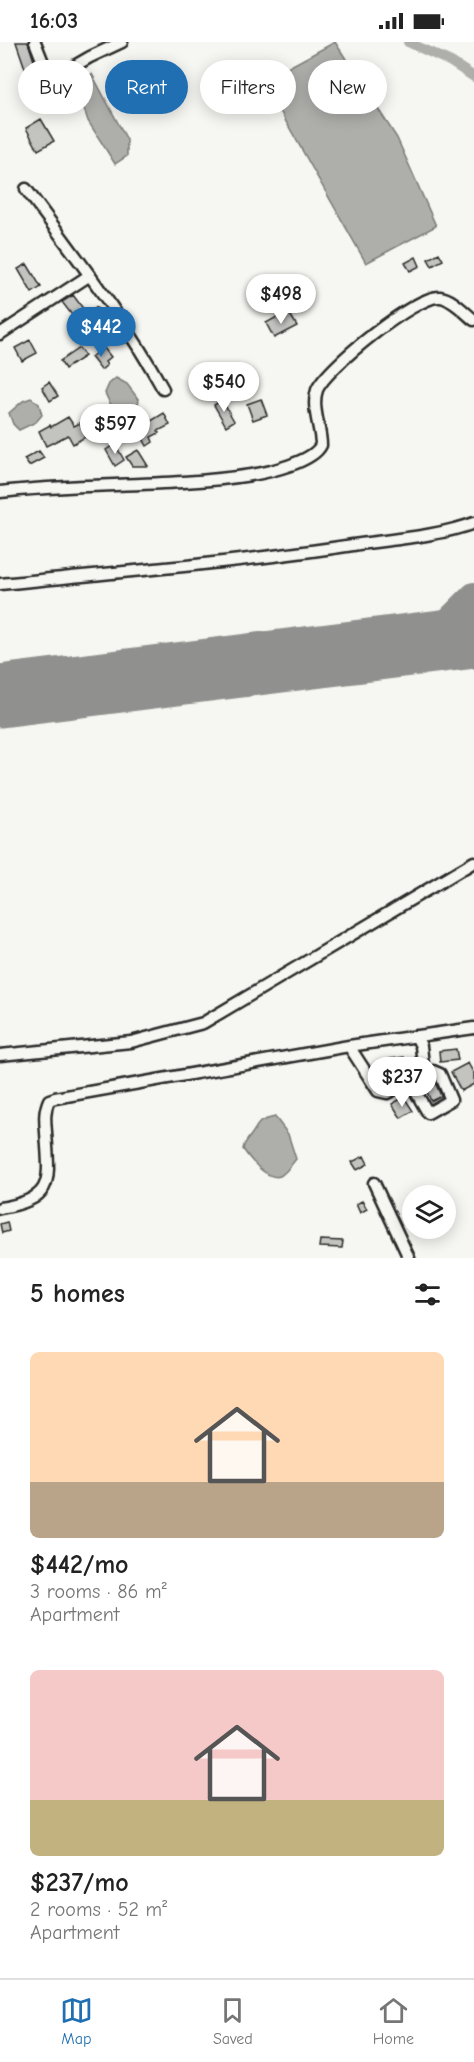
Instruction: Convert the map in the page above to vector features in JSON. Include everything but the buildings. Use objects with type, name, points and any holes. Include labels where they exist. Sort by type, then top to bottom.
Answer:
[{"type":"street","points":[[35,42],[50,80],[122,42]]},
{"type":"street","points":[[26,189],[90,275],[135,341],[163,389]]},
{"type":"street","points":[[0,334],[90,275]]},
{"type":"street","points":[[0,492],[216,479],[268,471],[304,459],[314,454],[321,445],[315,401],[319,387],[341,362],[390,321],[420,302],[439,297],[450,301],[474,320]]},
{"type":"street","points":[[0,584],[300,553],[441,532],[474,524]]},
{"type":"street","points":[[0,1055],[131,1042],[203,1023],[474,862]]},
{"type":"street","points":[[0,1208],[30,1200],[44,1190],[49,1173],[45,1113],[49,1100],[349,1046],[474,1028]]},
{"type":"street","points":[[416,1036],[421,1046],[424,1074]]},
{"type":"street","points":[[349,1046],[378,1091],[387,1094],[410,1082],[424,1074],[433,1071],[440,1074],[451,1100],[428,1113],[410,1082],[405,1070]]},
{"type":"street","points":[[374,1183],[409,1258]]},
{"type":"shaded area","points":[[335,42],[347,60],[308,60],[308,114],[382,114],[397,138],[436,226],[366,263],[282,114],[296,114],[296,63]]},
{"type":"shaded area","points":[[93,76],[105,99],[105,114],[113,114],[127,140],[127,156],[115,164],[86,114],[93,114]]},
{"type":"shaded area","points":[[116,378],[127,384],[139,400],[136,408],[127,415],[115,410],[105,393],[109,384]]},
{"type":"shaded area","points":[[31,398],[39,404],[42,415],[36,422],[19,430],[13,424],[9,413],[23,401]]},
{"type":"shaded area","points":[[275,1117],[288,1134],[296,1159],[284,1173],[275,1177],[259,1168],[243,1149],[260,1123]]},
{"type":"waterway","points":[[408,42],[451,62],[474,77]]},
{"type":"taxiway","points":[[419,644],[433,636],[474,595]]},
{"type":"runway","points":[[0,696],[474,637]]}]
